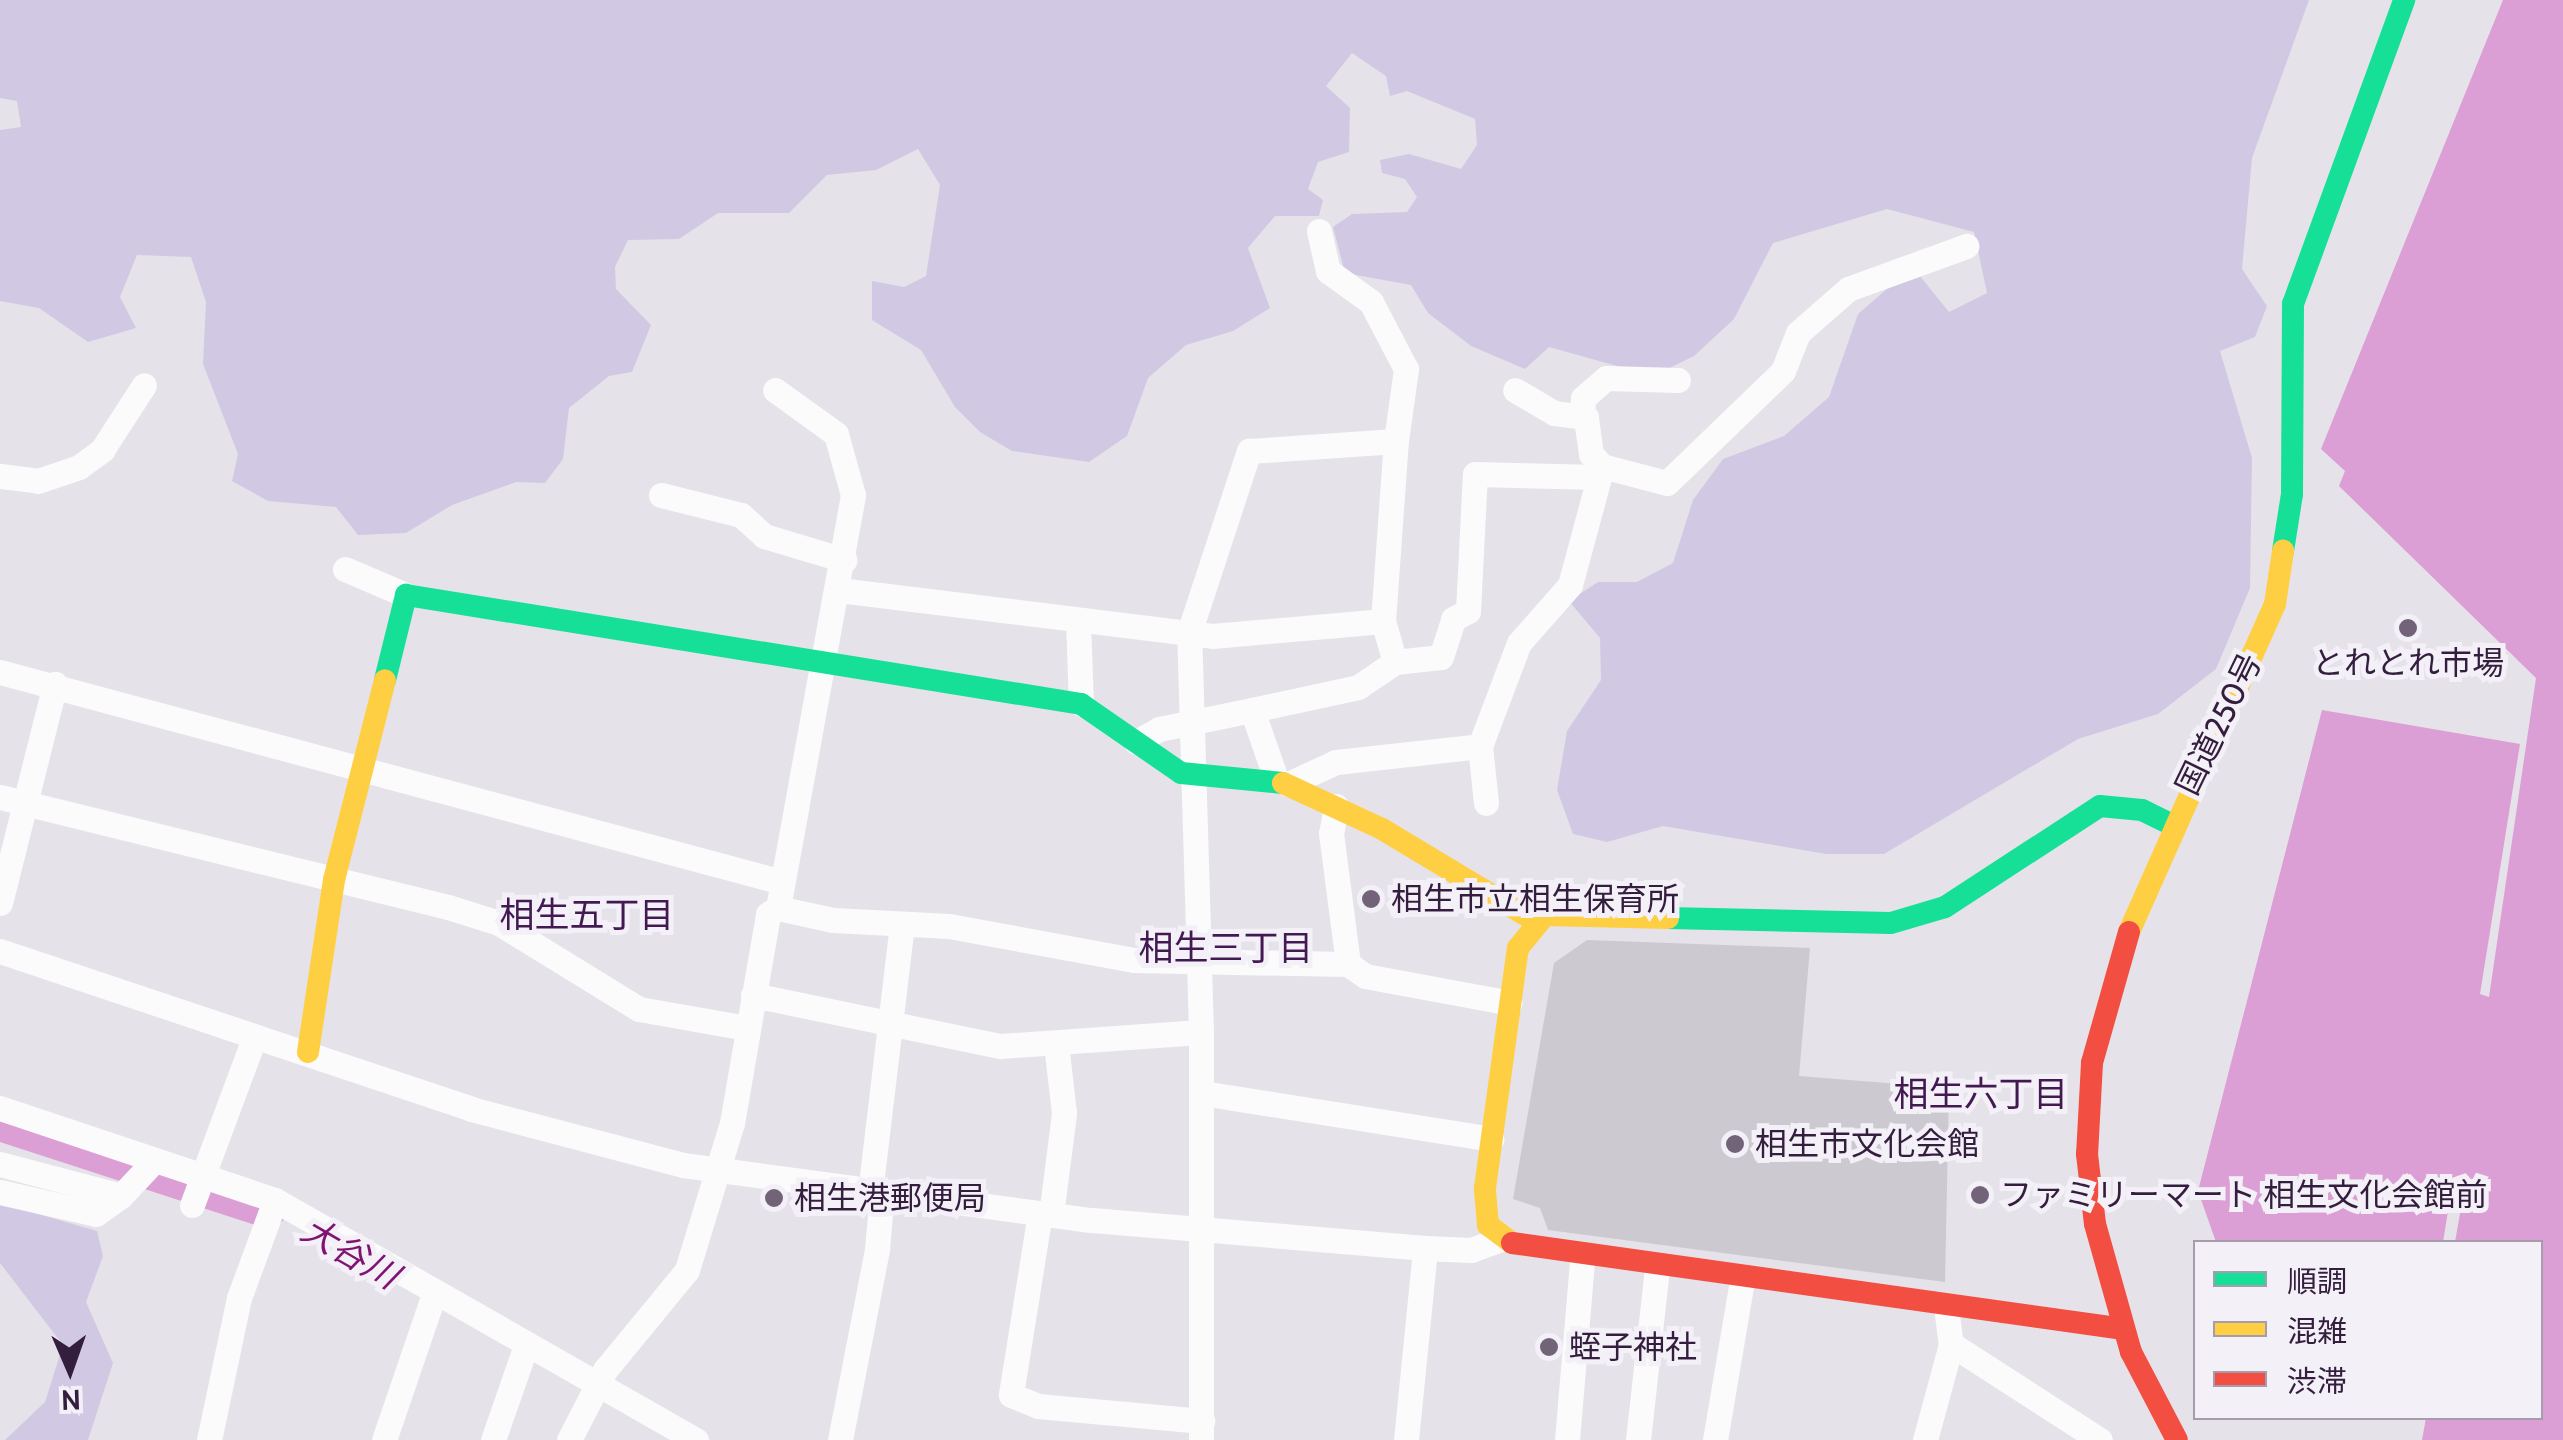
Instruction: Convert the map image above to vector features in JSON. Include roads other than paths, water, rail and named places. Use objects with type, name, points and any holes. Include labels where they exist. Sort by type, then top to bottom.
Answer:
[{"type":"main road","name":"国道250号","points":[[2175,1439],[2124,1329],[2095,1224],[2086,1115],[2111,980],[2171,824],[2275,604],[2292,494],[2293,304],[2404,0]]},
{"type":"main road","points":[[308,1052],[334,880],[406,595],[1081,704],[1136,742],[1197,776],[1282,781],[1336,806],[1535,921]]},
{"type":"main road","points":[[2124,1329],[1582,1260],[1501,1239],[1485,1214],[1491,1139],[1518,948],[1535,921],[1572,911],[1892,923],[1946,907],[2100,806],[2142,810],[2171,824]]},
{"type":"street","points":[[1319,230],[1328,270],[1371,302],[1399,346],[1406,369],[1396,441],[1383,621],[1394,662]]},
{"type":"street","points":[[1136,742],[1194,722],[1347,690],[1394,662],[1441,657],[1453,619],[1468,611],[1474,474],[1600,472],[1666,483],[1783,370],[1798,333],[1848,289],[1966,246]]},
{"type":"street","points":[[1486,804],[1480,746],[1519,643],[1570,585],[1600,472],[1582,414],[1583,398],[1606,378],[1678,380]]},
{"type":"street","points":[[0,476],[38,481],[79,467],[102,450],[144,385]]},
{"type":"street","points":[[774,390],[826,424],[846,458],[854,494],[778,908]]},
{"type":"street","points":[[1516,390],[1554,413],[1582,414]]},
{"type":"street","points":[[1056,1044],[1064,1113],[1011,1395],[1038,1406],[1202,1430],[1197,776],[1189,633],[1249,451],[1396,441]]},
{"type":"street","points":[[662,495],[741,515],[764,536],[844,560]]},
{"type":"street","points":[[345,569],[406,595]]},
{"type":"street","points":[[839,590],[1189,633],[1299,632],[1383,621]]},
{"type":"street","points":[[1078,622],[1081,704]]},
{"type":"street","points":[[0,672],[782,882]]},
{"type":"street","points":[[0,903],[11,799],[55,684]]},
{"type":"street","points":[[1252,710],[1282,781],[1336,762],[1480,746]]},
{"type":"street","points":[[11,799],[498,923],[639,1009],[747,1028]]},
{"type":"street","points":[[1336,806],[1331,833],[1348,964]]},
{"type":"street","points":[[569,1440],[593,1393],[687,1270],[721,1170],[768,914],[778,908],[1134,960],[1348,964],[1364,976],[1510,1003]]},
{"type":"street","points":[[840,1440],[877,1250],[875,1193],[902,924]]},
{"type":"street","points":[[0,951],[598,1146],[721,1170],[875,1193],[1200,1229],[1472,1250],[1501,1239]]},
{"type":"street","points":[[753,995],[1000,1046],[1201,1032]]},
{"type":"street","points":[[192,1205],[255,1036]]},
{"type":"street","points":[[1202,1093],[1491,1139]]},
{"type":"street","points":[[0,1108],[139,1179]]},
{"type":"street","points":[[0,1164],[139,1179],[204,1177],[271,1209],[521,1355],[682,1437]]},
{"type":"street","points":[[0,1192],[96,1214],[139,1179]]},
{"type":"street","points":[[209,1440],[239,1298],[271,1209]]},
{"type":"street","points":[[1406,1440],[1425,1248]]},
{"type":"street","points":[[1567,1440],[1582,1260]]},
{"type":"street","points":[[1638,1440],[1657,1269]]},
{"type":"street","points":[[1716,1440],[1742,1280]]},
{"type":"street","points":[[384,1440],[429,1304]]},
{"type":"street","points":[[1925,1440],[1950,1344],[1946,1306]]},
{"type":"street","points":[[1950,1344],[2100,1440]]},
{"type":"street","points":[[493,1440],[521,1355]]},
{"type":"waterway","name":"大谷川","points":[[0,1121],[267,1208]]},
{"type":"place","name":"とれとれ市場","points":[[2408,628]]},
{"type":"place","name":"相生市立相生保育所","points":[[1371,899]]},
{"type":"place","name":"相生市文化会館","points":[[1735,1144]]},
{"type":"place","name":"ファミリーマート 相生文化会館前","points":[[1980,1195]]},
{"type":"place","name":"相生港郵便局","points":[[774,1198]]},
{"type":"place","name":"蛭子神社","points":[[1549,1347]]},
{"type":"district","name":"相生五丁目","points":[[587,915]]},
{"type":"district","name":"相生三丁目","points":[[1226,948]]},
{"type":"district","name":"相生六丁目","points":[[1981,1094]]}]
